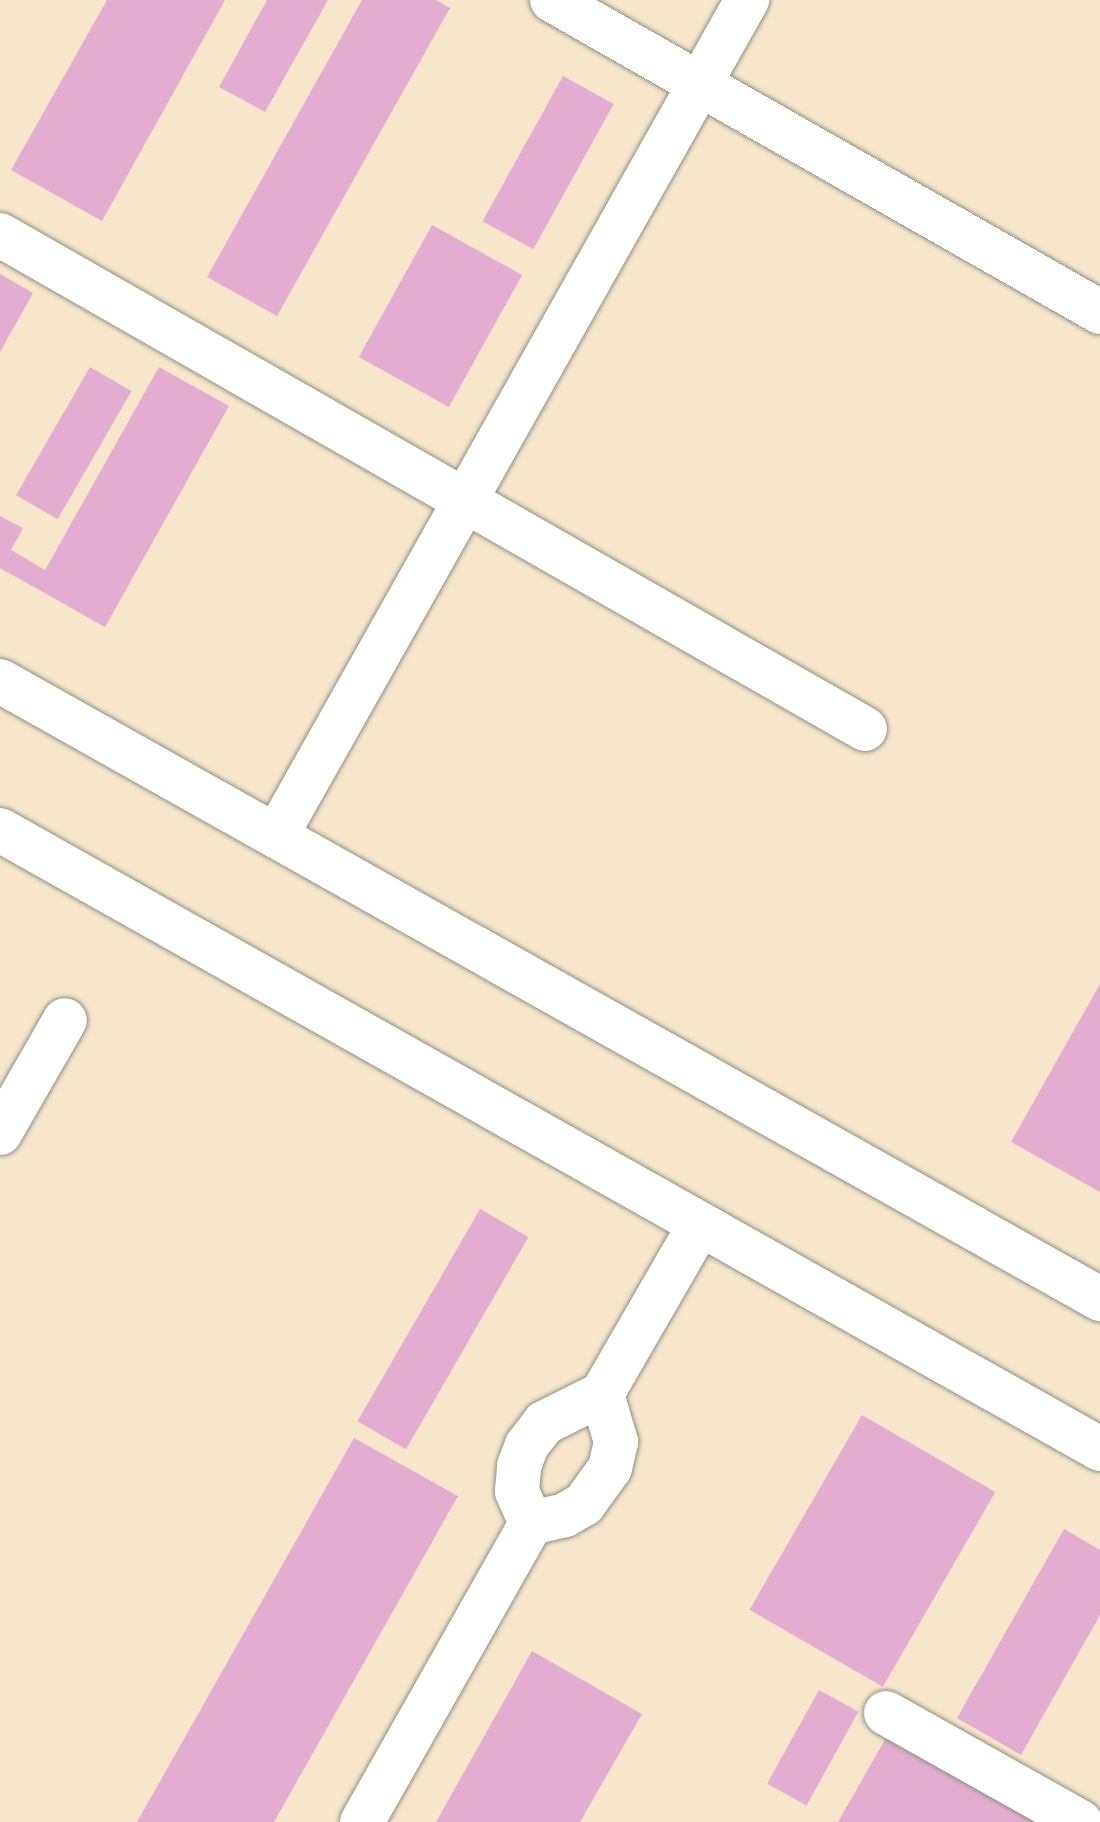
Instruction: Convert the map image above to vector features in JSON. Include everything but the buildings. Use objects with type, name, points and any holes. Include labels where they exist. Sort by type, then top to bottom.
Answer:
[{"type":"street","points":[[552,0],[1100,312]]},
{"type":"street","points":[[276,836],[747,0]]},
{"type":"street","points":[[0,235],[865,729]]},
{"type":"street","points":[[0,681],[1100,1299]]},
{"type":"street","points":[[0,830],[1100,1449]]},
{"type":"street","points":[[0,1133],[65,1020]]},
{"type":"street","points":[[531,1523],[517,1491],[519,1466],[527,1445],[544,1423],[602,1394],[700,1224]]},
{"type":"street","points":[[362,1822],[531,1523],[565,1515],[584,1504],[610,1468],[616,1442],[602,1394]]},
{"type":"street","points":[[886,1713],[1080,1822]]}]
